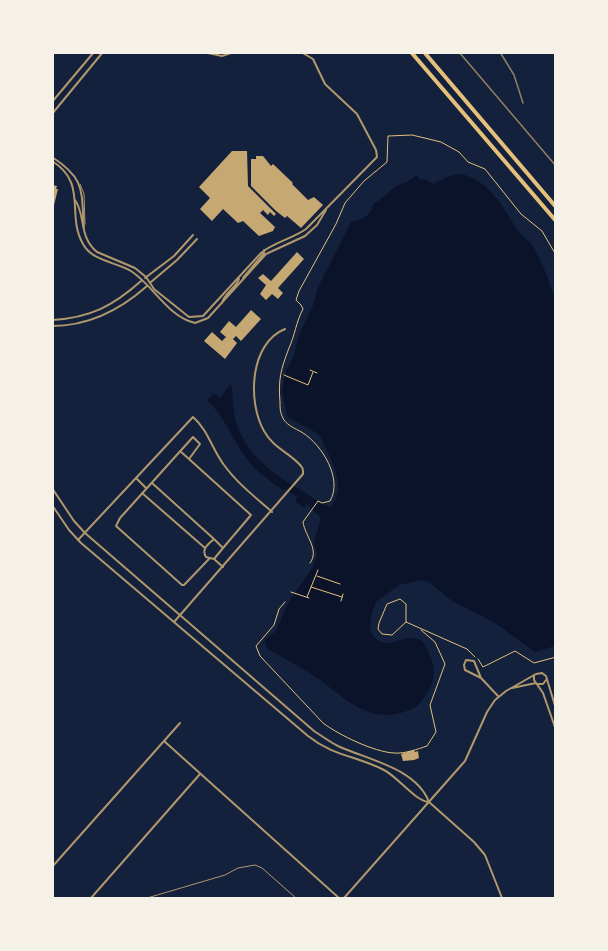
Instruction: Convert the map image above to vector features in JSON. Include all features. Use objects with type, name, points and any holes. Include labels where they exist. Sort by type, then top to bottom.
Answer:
[{"type":"highway","points":[[411,52],[555,221]]},
{"type":"highway","points":[[424,52],[555,207]]},
{"type":"street","points":[[52,102],[94,52]]},
{"type":"street","points":[[52,114],[103,52]]},
{"type":"street","points":[[203,52],[222,56],[234,52]]},
{"type":"street","points":[[75,200],[79,206],[81,223],[88,243],[97,252],[135,268],[146,277],[154,289],[189,317],[198,318],[207,314],[264,250],[303,231],[376,159],[377,152],[357,114],[325,84],[311,58],[301,52]]},
{"type":"street","points":[[52,157],[70,169],[80,184],[84,231]]},
{"type":"street","points":[[52,161],[67,171],[70,178],[77,223],[84,246],[93,256],[130,271],[142,281],[150,283],[180,317],[195,323],[208,318],[270,251],[306,237],[328,207]]},
{"type":"street","points":[[52,320],[88,316],[124,296],[174,256],[193,235]]},
{"type":"street","points":[[52,326],[78,324],[112,311],[143,289],[177,260],[197,239]]},
{"type":"street","points":[[84,246],[88,243]]},
{"type":"street","points":[[243,281],[244,276],[264,253],[264,250]]},
{"type":"street","points":[[222,303],[238,283],[239,278]]},
{"type":"street","points":[[174,622],[302,476],[303,470],[300,465],[270,440],[258,420],[254,404],[255,376],[262,355],[272,336],[285,329]]},
{"type":"street","points":[[78,540],[193,417],[207,432],[219,457],[232,475],[272,512]]},
{"type":"street","points":[[189,459],[200,447],[196,439],[190,437],[116,523],[117,528],[182,585],[209,559],[214,559],[223,567]]},
{"type":"street","points":[[179,450],[251,515],[214,559]]},
{"type":"street","points":[[136,478],[146,488]]},
{"type":"street","points":[[151,483],[223,548]]},
{"type":"street","points":[[52,488],[85,533],[314,730],[338,746],[393,768],[425,793],[429,802],[474,842],[485,855],[502,898]]},
{"type":"street","points":[[142,493],[205,548]]},
{"type":"street","points":[[52,506],[78,540],[318,743],[335,753],[384,770],[423,801],[429,802]]},
{"type":"street","points":[[209,559],[205,555],[205,548],[214,539]]},
{"type":"street","points":[[481,678],[474,661],[466,660],[465,670],[481,678],[498,696]]},
{"type":"street","points":[[344,898],[465,761],[490,706],[498,696],[542,673],[545,675],[555,709]]},
{"type":"street","points":[[535,675],[534,680],[543,693],[555,727]]},
{"type":"street","points":[[512,688],[543,684],[546,680]]},
{"type":"street","points":[[52,867],[180,723]]},
{"type":"street","points":[[164,741],[339,898]]},
{"type":"street","points":[[91,898],[200,774]]},
{"type":"lane","points":[[147,898],[218,877],[238,868],[255,866],[262,868],[296,898]]},
{"type":"path","points":[[310,563],[314,550],[310,546],[303,524],[318,502],[330,501],[334,492],[334,482],[320,449],[303,433],[291,427],[281,416],[279,379],[295,332],[295,324],[303,309],[302,304],[296,300],[299,291],[345,203],[364,181],[387,162],[388,136],[412,135],[441,142],[459,152],[468,162],[485,170],[521,214],[542,231],[555,255]]},
{"type":"path","points":[[310,370],[317,373]]},
{"type":"path","points":[[284,375],[308,385],[313,372]]},
{"type":"path","points":[[291,592],[308,598],[318,570]]},
{"type":"path","points":[[315,575],[340,584]]},
{"type":"path","points":[[311,587],[342,597]]},
{"type":"path","points":[[341,601],[343,594]]},
{"type":"path","points":[[396,599],[406,604],[406,622],[392,635],[382,634],[378,629],[378,623],[387,604],[396,599]]},
{"type":"path","points":[[285,602],[279,609],[274,625],[256,646],[260,656],[332,730],[351,740],[393,753],[427,746],[436,732],[430,705],[445,664],[435,642],[421,630]]},
{"type":"path","points":[[406,622],[467,650],[483,667],[515,651],[534,663],[555,657]]},
{"type":"water","points":[[461,174],[479,182],[494,195],[518,230],[532,245],[546,273],[555,302],[555,646],[535,652],[495,623],[452,601],[429,582],[422,580],[399,585],[376,602],[371,616],[370,631],[382,643],[408,638],[422,641],[429,652],[434,676],[427,693],[417,706],[391,715],[379,714],[357,707],[313,675],[266,647],[265,640],[276,631],[288,603],[313,567],[317,555],[314,542],[321,518],[307,504],[304,508],[295,501],[297,497],[283,490],[251,464],[207,400],[214,393],[220,398],[231,383],[236,422],[249,448],[263,464],[280,477],[330,507],[338,491],[333,464],[321,438],[311,429],[287,416],[282,390],[286,371],[294,355],[300,332],[314,303],[318,287],[351,222],[366,216],[374,203],[416,175],[433,184],[449,176]]},
{"type":"building","points":[[232,151],[247,151],[248,186],[276,214],[274,216],[270,212],[268,215],[263,210],[260,213],[275,227],[273,231],[259,236],[243,221],[238,223],[223,209],[212,221],[200,209],[210,198],[199,187]]},
{"type":"building","points":[[256,156],[263,156],[271,166],[273,164],[308,200],[314,197],[323,205],[301,228],[287,216],[285,218],[276,211],[251,186],[251,159],[256,159]]},
{"type":"building","points":[[52,185],[57,186],[56,189],[58,189],[54,205],[52,205]]},
{"type":"building","points":[[297,252],[304,259],[278,288],[283,293],[278,299],[272,294],[266,300],[260,294],[266,285],[258,278],[263,274],[271,281]]},
{"type":"building","points":[[251,310],[261,319],[241,341],[236,336],[233,339],[237,343],[225,359],[204,341],[212,332],[222,341],[226,337],[220,332],[229,321],[236,327]]},
{"type":"building","points":[[418,751],[419,758],[403,761],[401,754]]},
{"type":"railway","points":[[459,52],[556,166]]},
{"type":"railway","points":[[500,52],[514,75],[523,103]]}]
